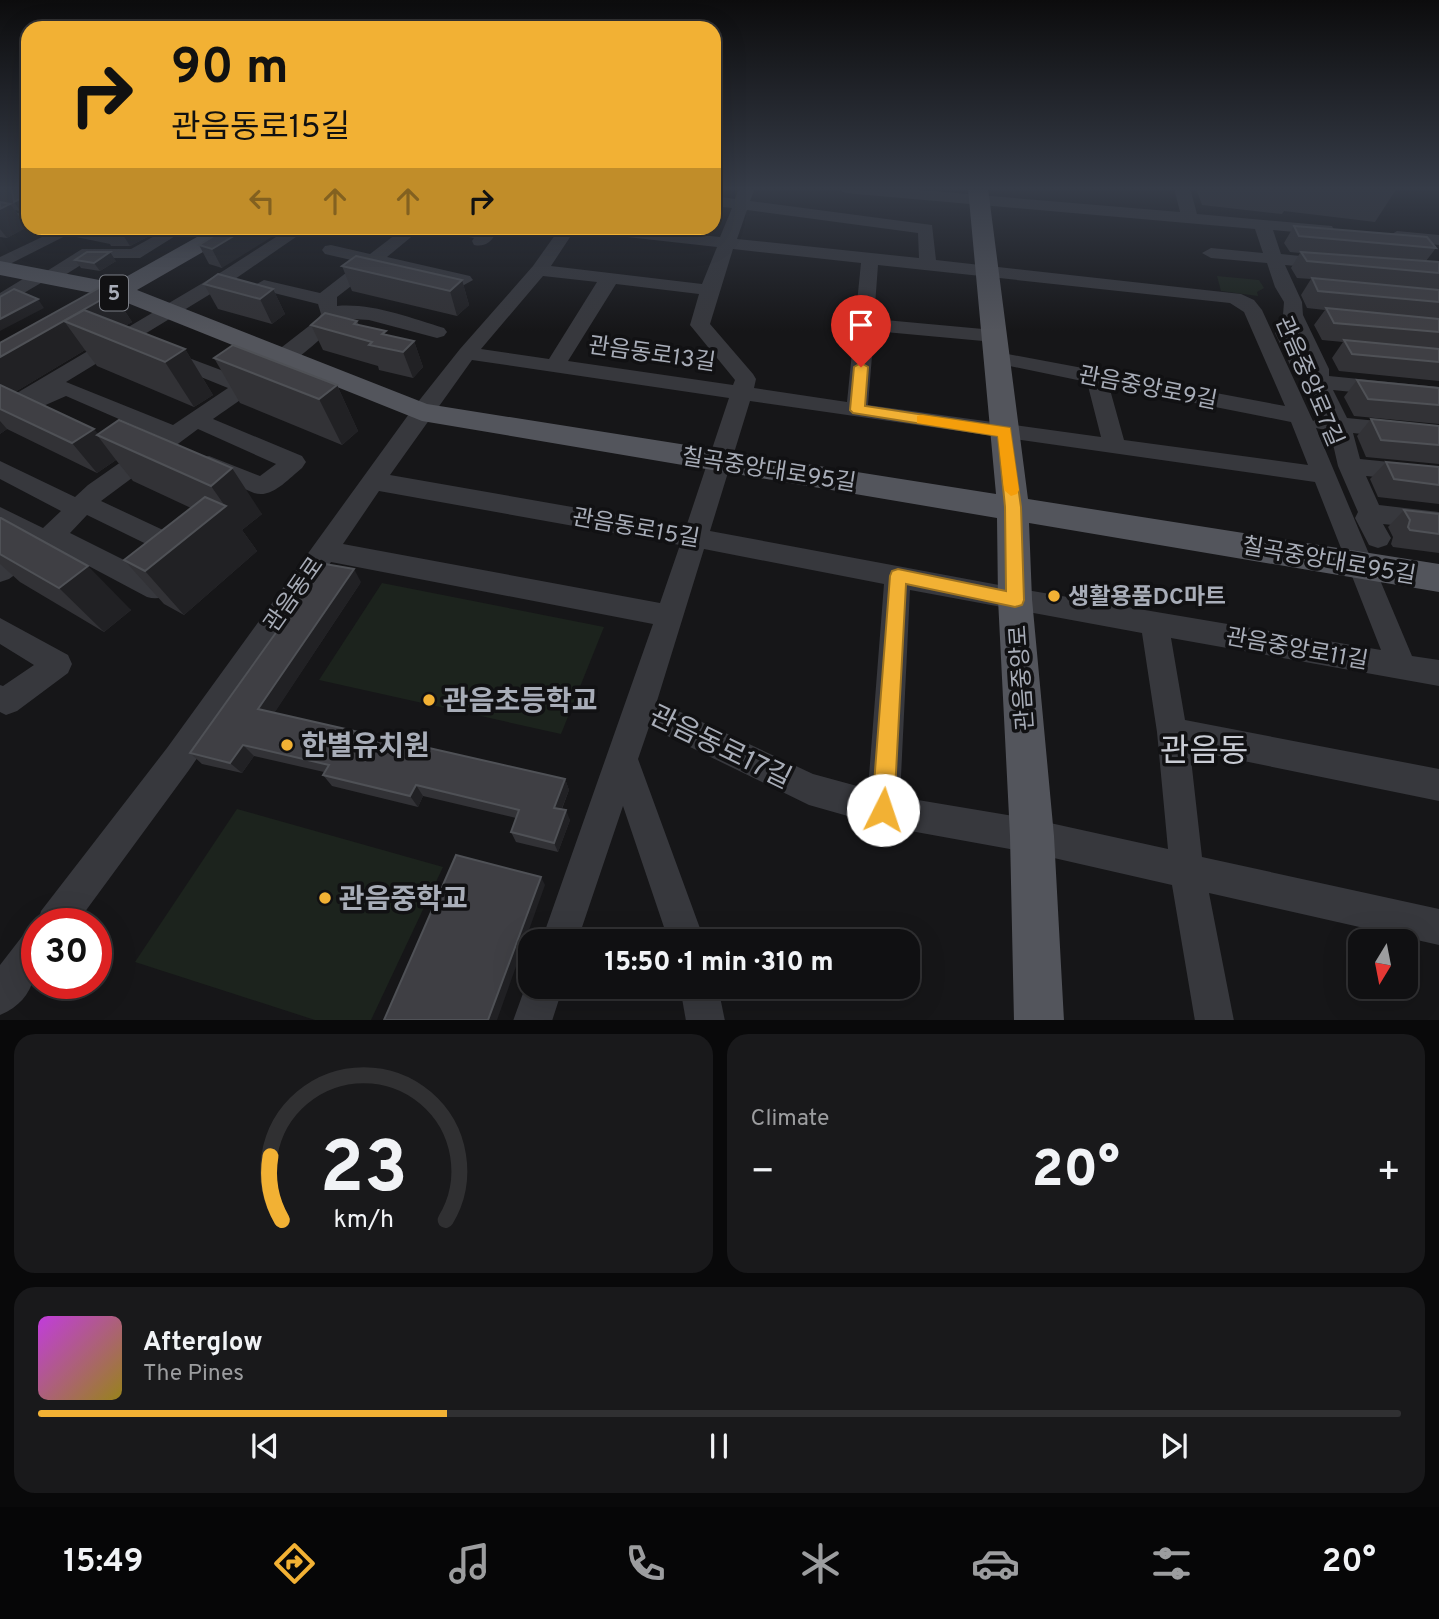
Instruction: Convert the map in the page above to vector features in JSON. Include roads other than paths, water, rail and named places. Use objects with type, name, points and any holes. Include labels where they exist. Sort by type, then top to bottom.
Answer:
[{"type":"main road","name":"5","points":[[86,309],[215,236]]},
{"type":"main road","name":"관음중앙로","points":[[984,236],[1013,507],[1015,600],[1032,836],[1039,1020]]},
{"type":"main road","name":"칠곡중앙대로95길","points":[[0,266],[118,291],[422,412],[1439,578]]},
{"type":"street","points":[[0,247],[29,236]]},
{"type":"street","points":[[0,266],[58,236]]},
{"type":"street","points":[[0,300],[88,253],[135,254],[167,236]]},
{"type":"street","points":[[0,413],[289,236]]},
{"type":"street","points":[[0,572],[48,537],[96,491],[285,357],[327,321],[329,293],[404,236]]},
{"type":"street","points":[[427,236],[434,238]]},
{"type":"street","points":[[480,241],[486,236]]},
{"type":"street","name":"관음동로","points":[[66,908],[178,759],[422,412],[467,353],[539,270],[563,236]]},
{"type":"street","points":[[674,236],[988,272]]},
{"type":"street","points":[[539,270],[709,290],[729,236]]},
{"type":"street","points":[[926,236],[928,265]]},
{"type":"street","points":[[1266,236],[1283,285],[1293,302],[1293,314],[1319,369],[1318,382],[1339,425],[1350,466],[1371,513]]},
{"type":"street","points":[[1328,236],[1344,237]]},
{"type":"street","points":[[1421,249],[1383,241],[1439,240]]},
{"type":"street","points":[[331,250],[464,280]]},
{"type":"street","points":[[1211,253],[1353,266]]},
{"type":"street","points":[[858,410],[870,259]]},
{"type":"street","points":[[357,272],[408,284]]},
{"type":"street","name":"관음중앙로7길","points":[[988,272],[1234,298],[1247,304],[1253,310],[1300,419],[1402,667]]},
{"type":"street","name":"관음동로13길","points":[[555,366],[603,286],[611,279]]},
{"type":"street","points":[[264,285],[375,326],[437,332]]},
{"type":"street","points":[[1283,285],[1309,288]]},
{"type":"street","name":"관음동로13길","points":[[709,290],[700,326],[746,379],[743,393]]},
{"type":"street","points":[[1293,314],[1319,317]]},
{"type":"street","points":[[864,324],[995,347]]},
{"type":"street","points":[[140,345],[243,386]]},
{"type":"street","name":"관음중앙로9길","points":[[995,347],[1096,377],[1300,419],[1439,435]]},
{"type":"street","points":[[1308,347],[1334,349]]},
{"type":"street","name":"관음동로13길","points":[[467,353],[1115,447]]},
{"type":"street","points":[[1096,377],[1115,447],[1323,475]]},
{"type":"street","points":[[1318,382],[1439,394]]},
{"type":"street","points":[[50,417],[34,405],[58,390],[68,389],[262,487],[294,462],[196,420]]},
{"type":"street","name":"관음동로17길","points":[[743,393],[640,708],[809,789],[883,810],[1032,836],[1439,927]]},
{"type":"street","points":[[119,448],[142,458]]},
{"type":"street","points":[[1350,466],[1439,475]]},
{"type":"street","points":[[0,469],[194,556],[156,589],[0,516]]},
{"type":"street","name":"관음동로15길","points":[[373,481],[696,538],[1015,600]]},
{"type":"street","points":[[1371,513],[1439,521]]},
{"type":"street","points":[[1371,513],[1367,518],[1378,538]]},
{"type":"street","points":[[323,550],[670,616]]},
{"type":"street","points":[[883,810],[898,576]]},
{"type":"street","name":"관음중앙로11길","points":[[1015,600],[1439,673]]},
{"type":"street","points":[[1156,624],[1172,732],[1186,872],[1215,1020]]},
{"type":"street","points":[[0,630],[58,664],[6,701],[0,698]]},
{"type":"street","points":[[563,929],[640,708]]},
{"type":"street","points":[[1172,732],[1439,785]]},
{"type":"street","points":[[622,758],[682,929]]},
{"type":"street","points":[[0,996],[21,968]]},
{"type":"street","points":[[532,1020],[540,999]]},
{"type":"street","points":[[702,999],[706,1020]]},
{"type":"place","name":"생활용품DC마트","points":[[1054,596]]},
{"type":"place","name":"관음초등학교","points":[[429,700]]},
{"type":"place","name":"한별유치원","points":[[287,745]]},
{"type":"place","name":"관음중학교","points":[[325,898]]},
{"type":"district","name":"관음동","points":[[1204,750]]}]
